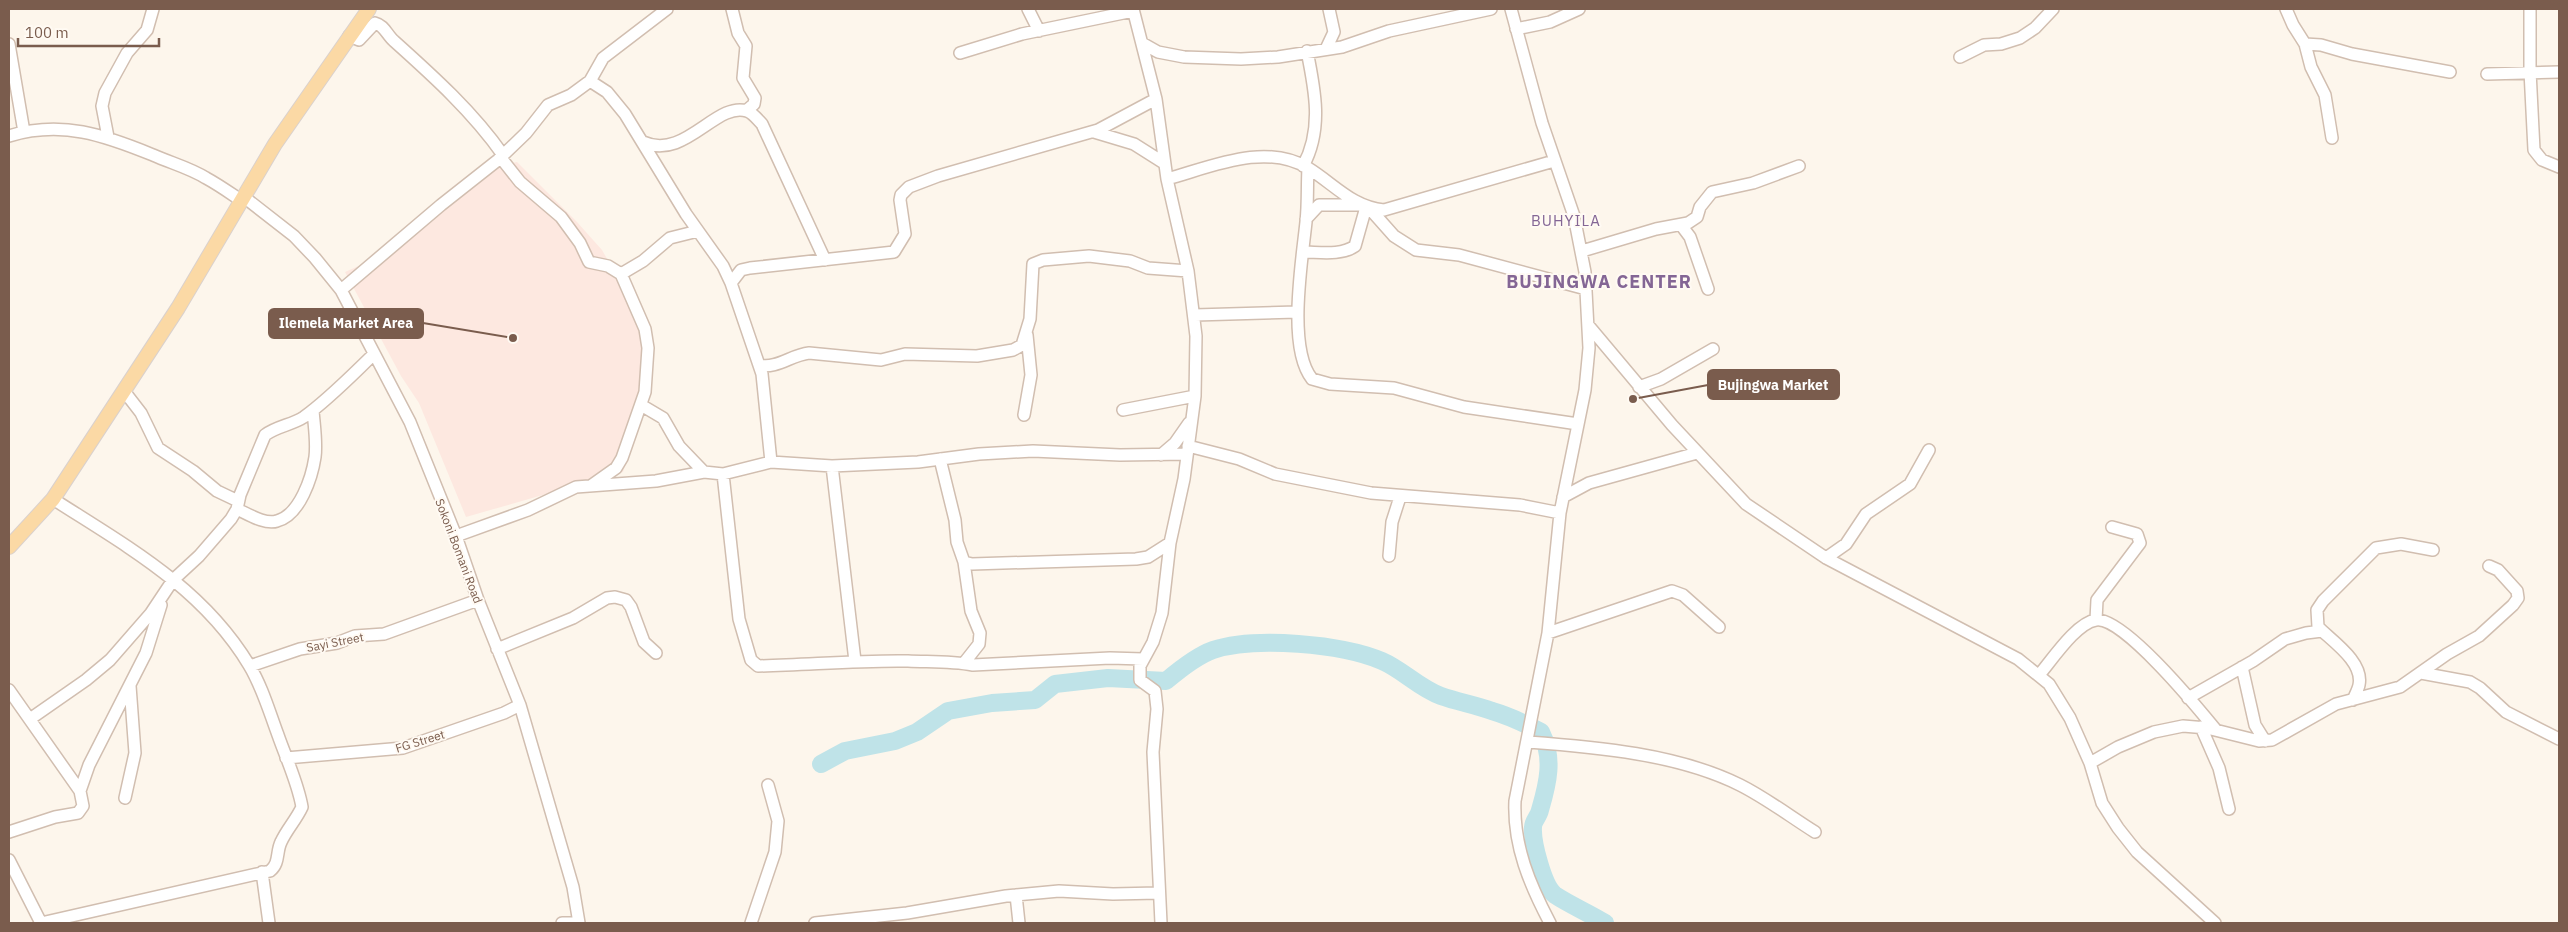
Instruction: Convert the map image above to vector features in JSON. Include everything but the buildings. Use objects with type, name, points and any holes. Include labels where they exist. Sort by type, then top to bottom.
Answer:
[{"type":"main road","points":[[9,547],[52,499],[124,392],[275,144],[369,9]]},
{"type":"street","points":[[108,137],[102,106],[105,93],[127,52],[147,30],[153,9]]},
{"type":"street","points":[[341,290],[502,156],[526,133],[548,106],[571,95],[590,81],[602,58],[667,9]]},
{"type":"street","points":[[644,142],[653,146],[664,147],[678,142],[730,113],[746,111],[754,104],[755,98],[744,84],[746,46],[738,32],[732,9]]},
{"type":"street","points":[[1028,9],[1040,31]]},
{"type":"street","points":[[1326,49],[1334,32],[1329,9]]},
{"type":"street","points":[[1142,43],[1158,52],[1184,57],[1259,58],[1356,43],[1389,31],[1491,9]]},
{"type":"street","points":[[1511,9],[1554,162],[1574,216],[1582,251],[1588,325],[1588,370],[1560,512],[1548,633],[1515,801],[1514,822],[1524,866],[1550,923]]},
{"type":"street","points":[[1516,29],[1550,22],[1578,9]]},
{"type":"street","points":[[1960,57],[1984,45],[2001,44],[2020,38],[2035,28],[2053,9]]},
{"type":"street","points":[[2286,9],[2292,25],[2305,44],[2312,67],[2327,101],[2332,138]]},
{"type":"street","points":[[2530,9],[2530,71],[2534,150],[2542,160],[2559,167]]},
{"type":"street","points":[[960,53],[1022,34],[1133,10],[1156,99],[1167,180],[1188,271],[1195,315],[1197,366],[1184,480],[1170,543],[1162,613],[1153,642],[1140,666],[1140,680],[1155,692],[1157,709],[1153,752],[1158,893],[1161,923]]},
{"type":"street","points":[[349,36],[359,40],[371,25],[375,23],[380,25],[392,40],[413,56],[487,132],[520,182],[561,217],[580,242],[589,262],[608,266],[621,274],[645,328],[648,348],[647,376],[641,404],[622,458],[616,468],[591,485]]},
{"type":"street","points":[[9,44],[24,132]]},
{"type":"street","points":[[2305,44],[2321,45],[2352,54],[2450,72]]},
{"type":"street","points":[[1307,51],[1314,93],[1316,125],[1306,167],[1306,219],[1297,312],[1305,367],[1312,379],[1321,383],[1394,388],[1464,407],[1578,424]]},
{"type":"street","points":[[2487,74],[2530,71],[2559,72]]},
{"type":"street","points":[[590,81],[607,92],[644,142],[698,231],[723,266],[731,283],[759,364],[769,428],[771,462]]},
{"type":"street","points":[[731,283],[741,270],[750,268],[894,252],[905,234],[900,200],[901,195],[909,186],[1094,132],[1113,124],[1156,99]]},
{"type":"street","points":[[746,111],[762,124],[825,260]]},
{"type":"street","name":"Sokoni Bomani Road","points":[[9,136],[24,132],[59,129],[86,131],[108,137],[205,177],[243,199],[299,242],[341,290],[410,422],[456,536],[478,600],[520,706],[573,887],[577,923]]},
{"type":"street","points":[[1094,132],[1134,144],[1164,163]]},
{"type":"street","points":[[1167,180],[1247,157],[1262,157],[1306,167],[1365,207],[1394,236],[1416,250],[1459,256],[1586,289]]},
{"type":"street","points":[[1306,219],[1318,204],[1384,210],[1399,207],[1442,192],[1554,162]]},
{"type":"street","points":[[1582,251],[1656,229],[1681,225],[1697,217],[1703,202],[1712,192],[1753,183],[1799,166]]},
{"type":"street","points":[[1303,252],[1331,252],[1350,249],[1355,246],[1365,207]]},
{"type":"street","points":[[1681,225],[1690,236],[1708,289]]},
{"type":"street","points":[[621,274],[643,261],[670,238],[681,233],[698,231]]},
{"type":"street","points":[[1024,415],[1031,375],[1027,334],[1032,305],[1032,268],[1035,262],[1100,256],[1130,261],[1148,268],[1188,271]]},
{"type":"street","points":[[723,266],[750,268]]},
{"type":"street","points":[[1195,315],[1297,312]]},
{"type":"street","points":[[1588,325],[1697,453],[1746,504],[1826,558],[2018,659],[2039,675],[2060,699],[2090,763],[2102,803],[2118,828],[2137,852],[2215,923]]},
{"type":"street","points":[[759,364],[773,365],[800,354],[809,353],[881,360],[905,354],[977,356],[997,354],[1018,347],[1022,344],[1027,334]]},
{"type":"street","points":[[1639,387],[1661,379],[1713,348]]},
{"type":"street","points":[[30,719],[86,680],[110,660],[129,640],[173,580],[204,550],[238,505],[265,435],[272,429],[301,419],[374,354]]},
{"type":"street","points":[[124,392],[141,413],[158,448],[193,471],[238,505],[263,520],[276,522],[285,518],[298,504],[310,476],[315,456],[313,410]]},
{"type":"street","points":[[1122,410],[1194,396]]},
{"type":"street","points":[[641,404],[663,418],[679,446],[704,472]]},
{"type":"street","points":[[1161,455],[1175,443],[1192,418]]},
{"type":"street","points":[[456,536],[528,510],[568,490],[591,485],[656,481],[704,472],[737,473],[771,462],[832,466],[1033,451],[1161,455],[1188,450],[1239,459],[1266,471],[1284,476],[1400,497],[1425,496],[1520,505],[1560,512]]},
{"type":"street","points":[[1826,558],[1846,544],[1866,514],[1910,484],[1928,450]]},
{"type":"street","points":[[1563,497],[1589,483],[1697,453]]},
{"type":"street","points":[[940,459],[955,520],[956,542],[964,562],[971,611],[980,633],[979,644],[964,663]]},
{"type":"street","points":[[832,466],[854,661]]},
{"type":"street","points":[[723,474],[739,619],[751,660],[758,666],[787,666],[854,661],[964,663],[973,665],[1110,658],[1143,659]]},
{"type":"street","points":[[1389,556],[1392,522],[1400,497]]},
{"type":"street","points":[[9,860],[41,923],[270,871],[275,867],[281,842],[302,807],[264,695],[250,666],[232,639],[173,580],[147,558],[52,499]]},
{"type":"street","points":[[2096,620],[2097,600],[2140,543],[2137,534],[2112,528]]},
{"type":"street","points":[[964,562],[972,564],[1136,559],[1148,557],[1170,543]]},
{"type":"street","points":[[2353,700],[2359,685],[2357,671],[2348,656],[2318,628],[2318,610],[2323,601],[2376,548],[2401,544],[2433,550]]},
{"type":"street","points":[[2090,763],[2118,747],[2154,732],[2183,726],[2201,727],[2265,741],[2279,737],[2324,709],[2400,687],[2484,632],[2518,598],[2517,591],[2513,586],[2498,570],[2489,566]]},
{"type":"street","points":[[1548,633],[1672,590],[1683,595],[1719,627]]},
{"type":"street","points":[[80,791],[89,765],[146,652],[163,596]]},
{"type":"street","points":[[497,649],[573,618],[607,598],[615,597],[626,600],[631,607],[646,646],[656,653]]},
{"type":"street","name":"Sayi Street","points":[[250,666],[300,649],[337,643],[355,636],[384,634],[478,600]]},
{"type":"street","points":[[2039,675],[2067,640],[2089,623],[2103,620],[2118,628],[2139,645],[2216,730]]},
{"type":"street","points":[[2188,698],[2242,667],[2285,639],[2306,633],[2322,632]]},
{"type":"street","points":[[2242,667],[2255,725],[2265,741]]},
{"type":"street","points":[[2421,672],[2470,682],[2480,688],[2506,712],[2559,739]]},
{"type":"street","points":[[125,798],[136,753],[130,684]]},
{"type":"street","points":[[9,690],[80,791],[83,806],[78,813],[55,816],[9,832]]},
{"type":"street","name":"FG Street","points":[[286,758],[403,748],[520,706]]},
{"type":"street","points":[[2201,727],[2219,768],[2229,809]]},
{"type":"street","points":[[1528,742],[1615,750],[1691,767],[1740,785],[1815,832]]},
{"type":"street","points":[[751,923],[775,852],[778,821],[768,785]]},
{"type":"street","points":[[262,872],[269,923]]},
{"type":"street","points":[[816,923],[907,913],[1059,890],[1113,894],[1158,893]]},
{"type":"street","points":[[1016,895],[1019,923]]},
{"type":"street","points":[[562,923],[577,923]]},
{"type":"shaded area","points":[[517,162],[602,250],[618,278],[650,353],[652,384],[623,472],[466,517],[419,403],[401,376],[345,272],[379,257],[498,166]]},
{"type":"waterway","points":[[821,764],[845,751],[895,741],[917,732],[948,711],[992,703],[1035,700],[1055,684],[1108,678],[1166,681],[1200,656],[1213,650],[1252,643],[1298,644],[1345,650],[1382,661],[1433,693],[1505,715],[1541,732],[1549,761],[1543,800],[1534,823],[1533,834],[1536,852],[1546,883],[1555,895],[1605,923]]},
{"type":"place","name":"Ilemela Market Area","points":[[513,338]]},
{"type":"place","name":"Bujingwa Market","points":[[1633,399]]},
{"type":"district","name":"BUHYILA","points":[[1566,220]]},
{"type":"district","name":"BUJINGWA CENTER","points":[[1599,281]]}]
